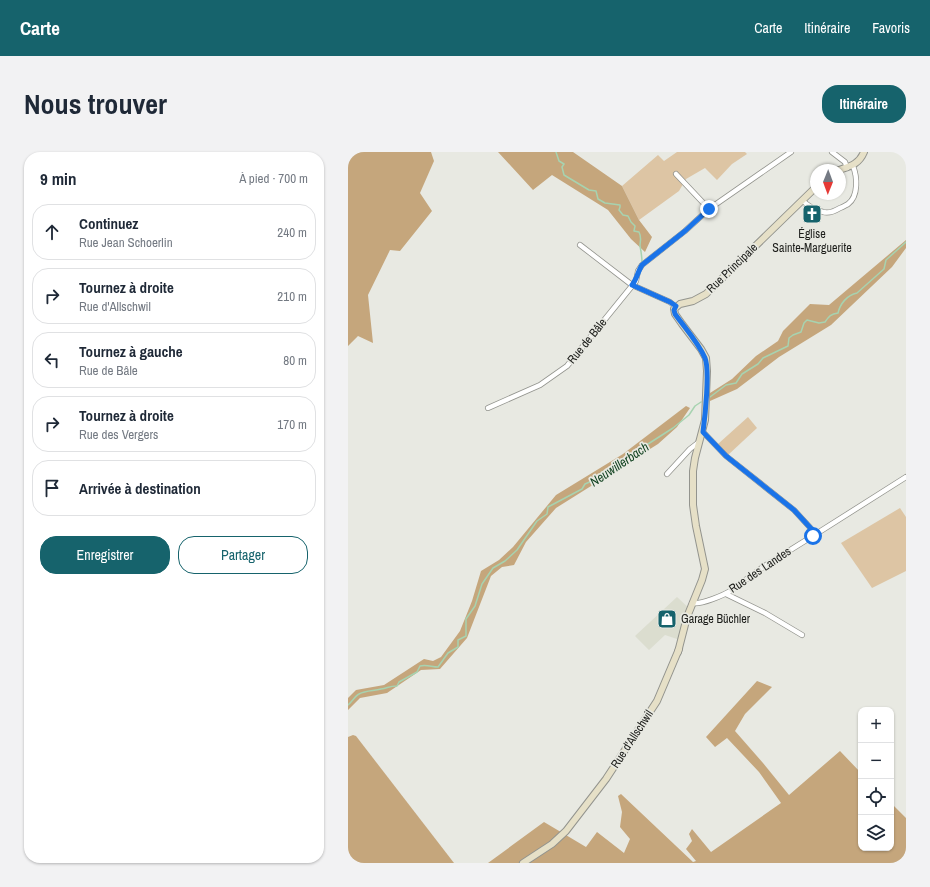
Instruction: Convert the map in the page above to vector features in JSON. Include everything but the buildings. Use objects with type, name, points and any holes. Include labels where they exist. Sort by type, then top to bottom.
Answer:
[{"type":"street","name":"Rue de Bâle","points":[[488,408],[540,385],[567,366],[636,281],[638,271],[642,265],[685,231],[709,209],[791,152]]},
{"type":"street","points":[[802,200],[807,205],[823,212],[833,212],[851,201],[856,188],[857,178],[850,167],[832,152]]},
{"type":"street","points":[[846,168],[850,167],[861,158],[864,152]]},
{"type":"street","points":[[676,174],[709,209]]},
{"type":"street","name":"Rue Principale","points":[[676,306],[693,301],[706,294],[810,193]]},
{"type":"street","points":[[580,245],[632,285],[676,306]]},
{"type":"street","name":"Rue d'Allschwil","points":[[523,863],[552,844],[566,832],[615,766],[656,701],[678,652],[692,603],[702,580],[705,569],[693,505],[693,471],[705,420],[707,364],[701,348],[675,314],[674,310],[676,306]]},
{"type":"street","points":[[703,432],[726,456],[794,510],[816,534]]},
{"type":"street","points":[[667,474],[690,449],[699,442]]},
{"type":"street","name":"Rue des Landes","points":[[692,603],[698,603],[726,594],[736,588],[762,567],[906,477]]},
{"type":"street","points":[[726,594],[766,613],[802,635]]},
{"type":"shaded area","points":[[348,152],[431,152],[434,161],[420,193],[432,211],[400,251],[390,250],[368,295],[373,343],[358,336],[348,346]]},
{"type":"shaded area","points":[[498,152],[573,152],[622,186],[639,220],[652,237],[645,252],[631,239],[608,210],[552,175],[533,190]]},
{"type":"shaded area","points":[[677,152],[745,152],[747,154],[732,164],[717,180],[705,168],[686,179],[679,191],[639,220],[622,186],[658,155],[664,161]]},
{"type":"shaded area","points":[[906,240],[906,248],[892,267],[831,325],[779,357],[737,389],[710,401],[710,393],[732,379],[756,356],[778,341],[783,331],[810,304],[829,305]]},
{"type":"shaded area","points":[[686,406],[690,408],[677,427],[658,444],[556,508],[526,542],[514,565],[502,567],[491,576],[467,638],[440,669],[421,670],[387,693],[360,698],[348,710],[348,698],[356,690],[384,685],[424,659],[433,661],[441,657],[460,631],[472,601],[481,571],[499,560],[513,547],[556,495],[623,454]]},
{"type":"shaded area","points":[[748,417],[757,428],[728,455],[718,444]]},
{"type":"shaded area","points":[[900,508],[906,517],[906,571],[872,588],[841,543]]},
{"type":"shaded area","points":[[677,597],[693,612],[683,641],[665,635],[649,650],[635,636]]},
{"type":"shaded area","points":[[757,681],[772,687],[745,714],[735,731],[789,795],[840,751],[858,770],[858,851],[894,851],[894,806],[906,818],[906,863],[488,863],[544,822],[586,847],[597,832],[624,853],[630,839],[620,827],[622,812],[618,796],[621,794],[693,862],[696,861],[686,849],[692,841],[689,834],[692,829],[711,852],[781,803],[759,772],[727,738],[715,747],[706,737]]},
{"type":"shaded area","points":[[353,735],[356,736],[454,863],[348,863],[348,737]]},
{"type":"waterway","points":[[556,152],[559,161],[564,164],[562,167],[564,175],[589,190],[596,191],[598,199],[605,203],[620,205],[619,210],[623,215],[628,216],[635,226],[634,231],[639,232],[640,234],[642,263]]},
{"type":"waterway","name":"Neuwillerbach","points":[[710,397],[726,385],[736,383],[742,374],[758,364],[763,358],[788,346],[789,338],[801,332],[804,323],[807,320],[819,323],[825,322],[830,316],[838,313],[844,300],[857,293],[884,269],[886,260],[906,242]]},
{"type":"waterway","name":"Neuwillerbach","points":[[348,705],[359,694],[367,691],[397,686],[399,682],[417,672],[420,666],[424,665],[438,667],[448,653],[458,647],[458,640],[466,636],[466,619],[475,606],[482,584],[493,568],[505,561],[517,550],[537,521],[547,514],[548,507],[582,489],[585,484],[594,480],[602,472],[622,464],[639,453],[648,444],[673,428],[689,415],[695,406],[701,402]]},
{"type":"place","name":"Église Sainte-Marguerite","points":[[812,214]]},
{"type":"place","name":"Garage Büchler","points":[[667,619]]},
{"type":"route","points":[[709,209],[685,231],[642,265],[638,271],[636,281],[632,285],[676,306],[674,310],[675,314],[701,348],[706,358],[707,371],[705,420],[703,432],[726,456],[794,510],[816,534],[813,536]]}]
